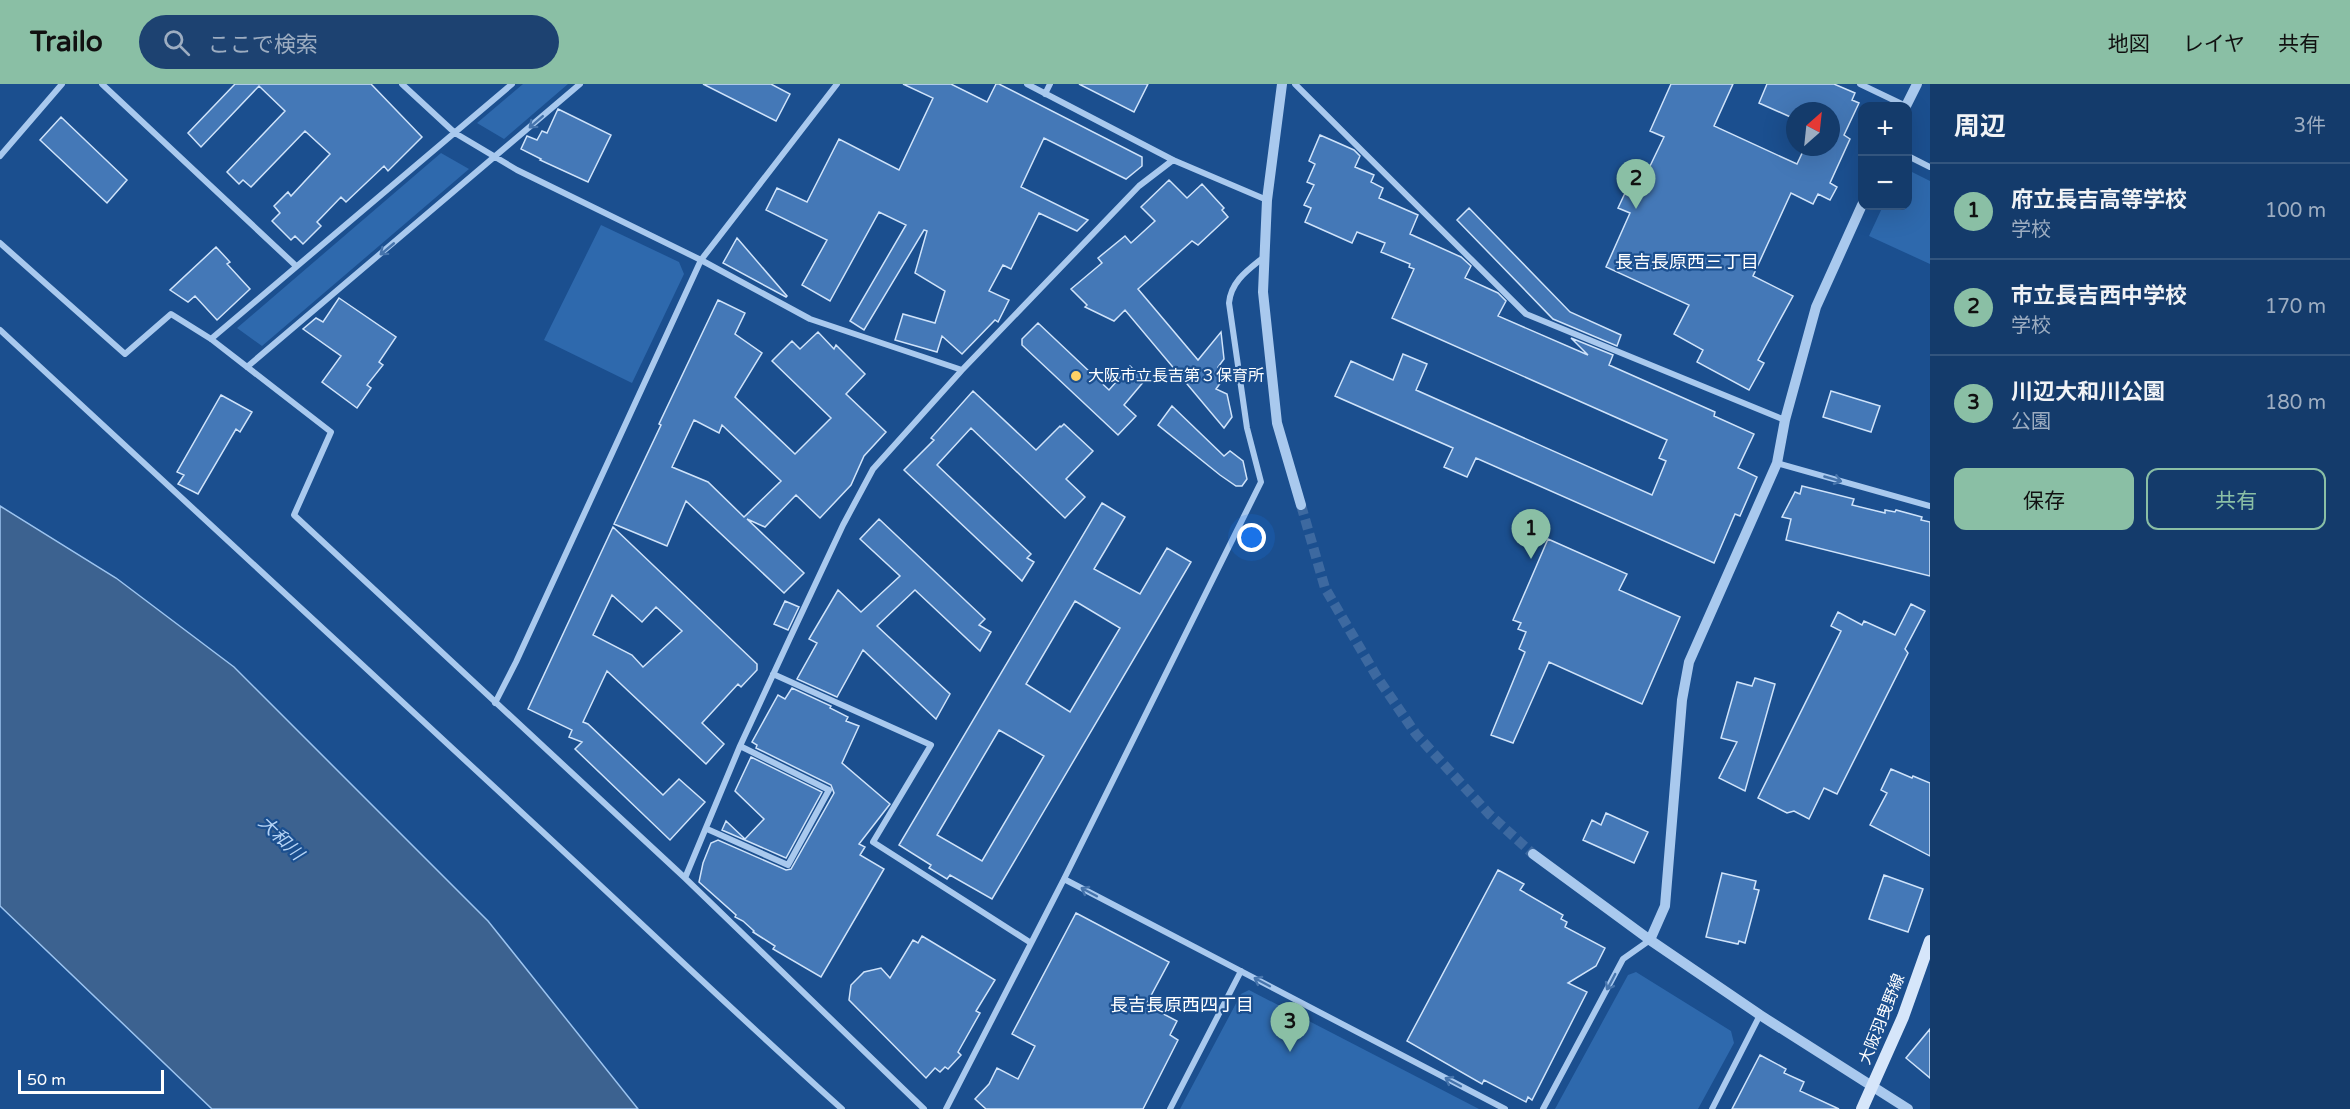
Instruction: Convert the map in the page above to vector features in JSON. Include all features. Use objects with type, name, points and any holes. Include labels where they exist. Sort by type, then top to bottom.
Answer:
[{"type":"main road","name":"大阪羽曳野線","points":[[1862,1109],[1904,1017],[1930,941]]},
{"type":"street","points":[[0,156],[62,84]]},
{"type":"street","points":[[102,84],[295,265]]},
{"type":"street","points":[[402,84],[455,133],[517,170],[701,260],[810,319],[962,370]]},
{"type":"street","points":[[211,339],[295,265],[512,84]]},
{"type":"street","points":[[247,367],[496,158],[580,84]]},
{"type":"street","points":[[495,703],[701,260],[837,84]]},
{"type":"street","points":[[1027,84],[1173,160],[1267,200]]},
{"type":"street","points":[[1045,94],[1050,84]]},
{"type":"street","points":[[1282,84],[1267,200],[1263,292],[1277,423],[1301,505]]},
{"type":"street","points":[[1295,84],[1526,314],[1785,420]]},
{"type":"street","points":[[1860,84],[1898,102]]},
{"type":"street","points":[[1908,102],[1917,84]]},
{"type":"street","points":[[1912,158],[1930,167]]},
{"type":"street","points":[[685,878],[773,674],[843,525],[873,469],[962,370],[1139,186],[1173,160]]},
{"type":"street","points":[[1544,1109],[1623,959],[1650,940],[1665,906],[1682,700],[1689,662],[1777,463],[1785,420],[1816,307],[1861,210]]},
{"type":"street","points":[[0,243],[125,354],[171,314],[211,339],[331,432],[294,515],[685,878],[924,1109]]},
{"type":"street","points":[[946,1109],[1064,879],[1261,482],[1247,428],[1229,303],[1230,293],[1238,280],[1264,258]]},
{"type":"street","points":[[0,330],[842,1109]]},
{"type":"street","points":[[1777,463],[1930,506]]},
{"type":"street","points":[[773,674],[931,745],[873,842],[1031,943]]},
{"type":"street","points":[[707,828],[788,865],[829,790],[740,746]]},
{"type":"street","points":[[1533,854],[1650,940],[1760,1015],[1908,1109]]},
{"type":"street","points":[[1064,879],[1505,1109]]},
{"type":"street","points":[[1170,1109],[1241,971]]},
{"type":"street","points":[[1712,1109],[1760,1015]]},
{"type":"shaded area","points":[[523,84],[568,84],[504,139],[477,123]]},
{"type":"shaded area","points":[[441,153],[469,169],[262,346],[237,328]]},
{"type":"shaded area","points":[[1912,172],[1930,181],[1930,264],[1869,236],[1881,210],[1912,210]]},
{"type":"shaded area","points":[[601,225],[679,262],[684,274],[632,383],[544,340]]},
{"type":"shaded area","points":[[1636,972],[1731,1031],[1734,1043],[1698,1109],[1555,1109],[1628,975]]},
{"type":"shaded area","points":[[1249,990],[1479,1109],[1180,1109],[1241,994]]},
{"type":"water","name":"大和川","points":[[0,506],[116,578],[234,667],[488,921],[638,1109],[212,1109],[0,906]]},
{"type":"building","points":[[235,84],[371,84],[422,137],[388,171],[384,166],[346,202],[341,197],[317,222],[321,226],[303,244],[295,236],[291,240],[272,221],[280,213],[274,206],[288,192],[291,196],[330,154],[305,131],[251,187],[243,180],[239,184],[227,172],[285,111],[259,86],[201,147],[188,133]]},
{"type":"building","points":[[703,84],[771,84],[790,94],[776,121]]},
{"type":"building","points":[[903,84],[951,84],[987,102],[996,84],[999,84],[1142,157],[1142,166],[1126,179],[1044,138],[1021,187],[1088,220],[1077,231],[1039,213],[1011,269],[1003,265],[989,291],[1009,300],[998,322],[995,320],[962,354],[942,336],[937,352],[895,340],[903,314],[935,323],[945,291],[915,273],[927,231],[924,230],[864,330],[850,321],[906,225],[879,212],[830,301],[802,285],[827,240],[766,210],[777,188],[807,202],[839,139],[899,170],[933,98]]},
{"type":"building","points":[[1079,84],[1148,84],[1134,112]]},
{"type":"building","points":[[1671,84],[1733,84],[1714,126],[1797,164],[1801,156],[1840,156],[1840,102],[1786,102],[1786,115],[1759,103],[1767,84],[1834,84],[1855,93],[1852,100],[1858,103],[1858,105],[1844,135],[1850,139],[1830,183],[1837,187],[1830,200],[1818,194],[1813,204],[1791,193],[1753,276],[1793,296],[1758,360],[1764,363],[1749,390],[1697,362],[1703,350],[1674,334],[1689,305],[1606,267],[1630,213],[1618,208],[1640,161],[1650,166],[1664,137],[1650,131]]},
{"type":"building","points":[[558,109],[611,135],[588,182],[521,149],[527,136],[537,140],[542,131],[547,133]]},
{"type":"building","points":[[61,117],[127,180],[107,203],[40,140]]},
{"type":"building","points":[[1320,135],[1354,150],[1360,156],[1355,167],[1374,175],[1371,182],[1383,188],[1379,198],[1418,215],[1410,234],[1461,257],[1471,266],[1465,278],[1498,293],[1506,301],[1498,316],[1588,355],[1571,338],[1613,355],[1609,365],[1715,412],[1714,416],[1754,434],[1738,468],[1757,477],[1740,516],[1735,514],[1714,563],[1476,458],[1467,477],[1444,467],[1453,448],[1335,396],[1351,361],[1393,380],[1403,354],[1427,364],[1416,390],[1652,495],[1666,461],[1659,458],[1667,440],[1392,318],[1414,269],[1409,267],[1410,264],[1381,252],[1385,243],[1357,232],[1352,243],[1305,222],[1311,208],[1304,205],[1314,185],[1307,182],[1315,164],[1309,161]]},
{"type":"building","points":[[1169,180],[1187,198],[1202,184],[1224,208],[1222,210],[1228,217],[1198,245],[1192,241],[1138,289],[1198,360],[1221,332],[1224,359],[1218,367],[1227,374],[1216,389],[1227,394],[1232,417],[1224,428],[1125,310],[1114,321],[1085,307],[1087,305],[1071,289],[1102,263],[1098,258],[1125,236],[1131,243],[1155,221],[1141,207]]},
{"type":"building","points":[[1469,208],[1570,312],[1621,335],[1617,346],[1553,319],[1457,220]]},
{"type":"building","points":[[737,238],[787,296],[786,297],[723,263]]},
{"type":"building","points":[[216,247],[230,262],[227,264],[250,289],[217,320],[195,296],[188,302],[170,290]]},
{"type":"building","points":[[339,298],[396,337],[379,362],[383,365],[367,385],[371,388],[357,408],[322,382],[341,356],[303,329],[316,318],[323,322]]},
{"type":"building","points":[[718,300],[745,313],[735,334],[762,353],[735,397],[795,454],[831,418],[772,361],[792,341],[800,349],[818,332],[834,349],[836,345],[865,374],[846,394],[886,432],[864,456],[851,485],[820,518],[796,495],[765,527],[747,519],[804,573],[784,593],[686,501],[667,546],[614,524],[661,425],[659,424]],"holes":[[[694,420],[719,433],[722,425],[781,481],[744,517],[708,482],[672,467]]]},
{"type":"building","points":[[1038,323],[1109,390],[1130,366],[1145,380],[1124,405],[1136,416],[1118,435],[1022,345],[1022,339]]},
{"type":"building","points":[[973,391],[1036,450],[1064,424],[1093,451],[1066,479],[1085,497],[1065,518],[971,428],[937,465],[1031,554],[1027,558],[1034,562],[1022,581],[904,470],[934,440],[931,438]]},
{"type":"building","points":[[1831,391],[1880,406],[1871,432],[1823,417]]},
{"type":"building","points":[[221,395],[252,412],[240,432],[236,429],[198,494],[178,484],[184,475],[177,472]]},
{"type":"building","points":[[1172,406],[1224,456],[1230,451],[1243,461],[1247,479],[1242,486],[1236,486],[1220,475],[1158,425]]},
{"type":"building","points":[[1802,486],[1854,499],[1852,505],[1885,513],[1885,510],[1895,512],[1896,510],[1922,517],[1921,520],[1930,522],[1930,576],[1786,540],[1791,519],[1782,517],[1795,492],[1800,494]]},
{"type":"building","points":[[1102,503],[1125,517],[1094,569],[1140,594],[1167,548],[1191,562],[992,899],[950,875],[947,879],[929,868],[931,865],[899,845]],"holes":[[[1075,601],[1120,628],[1070,712],[1026,684]],[[999,730],[1044,756],[982,861],[937,835]]]},
{"type":"building","points":[[879,519],[985,619],[979,625],[991,632],[980,651],[915,590],[877,626],[950,694],[936,719],[863,650],[837,697],[797,679],[817,643],[809,639],[838,590],[861,612],[900,576],[860,539]]},
{"type":"building","points":[[613,527],[757,664],[757,670],[741,687],[738,684],[702,723],[724,744],[706,764],[607,671],[583,722],[588,724],[663,795],[679,779],[705,802],[670,840],[575,749],[582,742],[569,737],[572,730],[528,709]],"holes":[[[612,595],[642,622],[656,607],[682,631],[643,667],[632,655],[593,635]]]},
{"type":"building","points":[[1548,539],[1627,574],[1619,590],[1680,617],[1642,704],[1549,662],[1513,743],[1491,735],[1525,652],[1519,649],[1526,632],[1518,629],[1521,623],[1513,620]]},
{"type":"building","points":[[785,601],[799,607],[788,630],[774,624]]},
{"type":"building","points":[[1911,604],[1925,611],[1905,649],[1908,653],[1837,794],[1824,788],[1809,819],[1794,811],[1787,813],[1758,798],[1841,631],[1831,626],[1838,612],[1862,625],[1864,621],[1895,635]]},
{"type":"building","points":[[1755,678],[1775,684],[1745,791],[1719,778],[1737,742],[1721,738],[1737,682],[1752,686]]},
{"type":"building","points":[[792,688],[831,706],[830,708],[848,717],[846,721],[859,726],[842,763],[890,804],[859,844],[865,847],[860,855],[884,869],[821,977],[773,949],[775,946],[735,917],[736,915],[699,882],[711,843],[718,840],[786,870],[791,869],[834,793],[831,785],[756,748],[757,745],[752,742],[778,695],[785,699]]},
{"type":"building","points":[[751,757],[822,792],[786,858],[722,830],[726,821],[745,839],[764,819],[735,791]]},
{"type":"building","points":[[1891,769],[1930,783],[1930,856],[1870,825],[1887,793],[1881,790]]},
{"type":"building","points":[[1606,813],[1648,832],[1634,863],[1583,840],[1592,820],[1601,825]]},
{"type":"building","points":[[1498,870],[1524,884],[1520,890],[1563,915],[1561,919],[1567,922],[1565,927],[1605,948],[1596,966],[1568,983],[1587,992],[1532,1100],[1528,1097],[1526,1102],[1484,1080],[1482,1084],[1407,1041]]},
{"type":"building","points":[[1722,873],[1756,881],[1754,889],[1759,890],[1745,943],[1739,941],[1738,944],[1706,937]]},
{"type":"building","points":[[1884,875],[1923,889],[1908,932],[1869,919]]},
{"type":"building","points":[[1076,913],[1169,962],[1146,1005],[1177,1021],[1170,1035],[1178,1040],[1143,1109],[986,1109],[975,1099],[989,1084],[997,1068],[1018,1079],[1035,1046],[1012,1034]]},
{"type":"building","points":[[922,936],[995,980],[976,1011],[980,1013],[958,1052],[961,1055],[948,1069],[945,1067],[940,1072],[935,1068],[926,1078],[849,1000],[851,985],[864,972],[881,968],[890,978],[913,940],[918,943]]},
{"type":"building","points":[[1930,1029],[1930,1078],[1906,1058]]},
{"type":"building","points":[[1760,1055],[1786,1069],[1784,1073],[1804,1082],[1800,1091],[1839,1109],[1732,1109]]},
{"type":"tunnel","points":[[1301,505],[1325,588],[1377,677],[1416,734],[1489,814],[1533,854]]},
{"type":"place","name":"市立長吉西中学校","points":[[1636,209]]},
{"type":"place","name":"大阪市立長吉第３保育所","points":[[1076,376]]},
{"type":"place","name":"府立長吉高等学校","points":[[1531,559]]},
{"type":"place","name":"川辺大和川公園","points":[[1290,1052]]},
{"type":"district","name":"長吉長原西三丁目","points":[[1687,262]]},
{"type":"district","name":"長吉長原西四丁目","points":[[1182,1005]]}]
